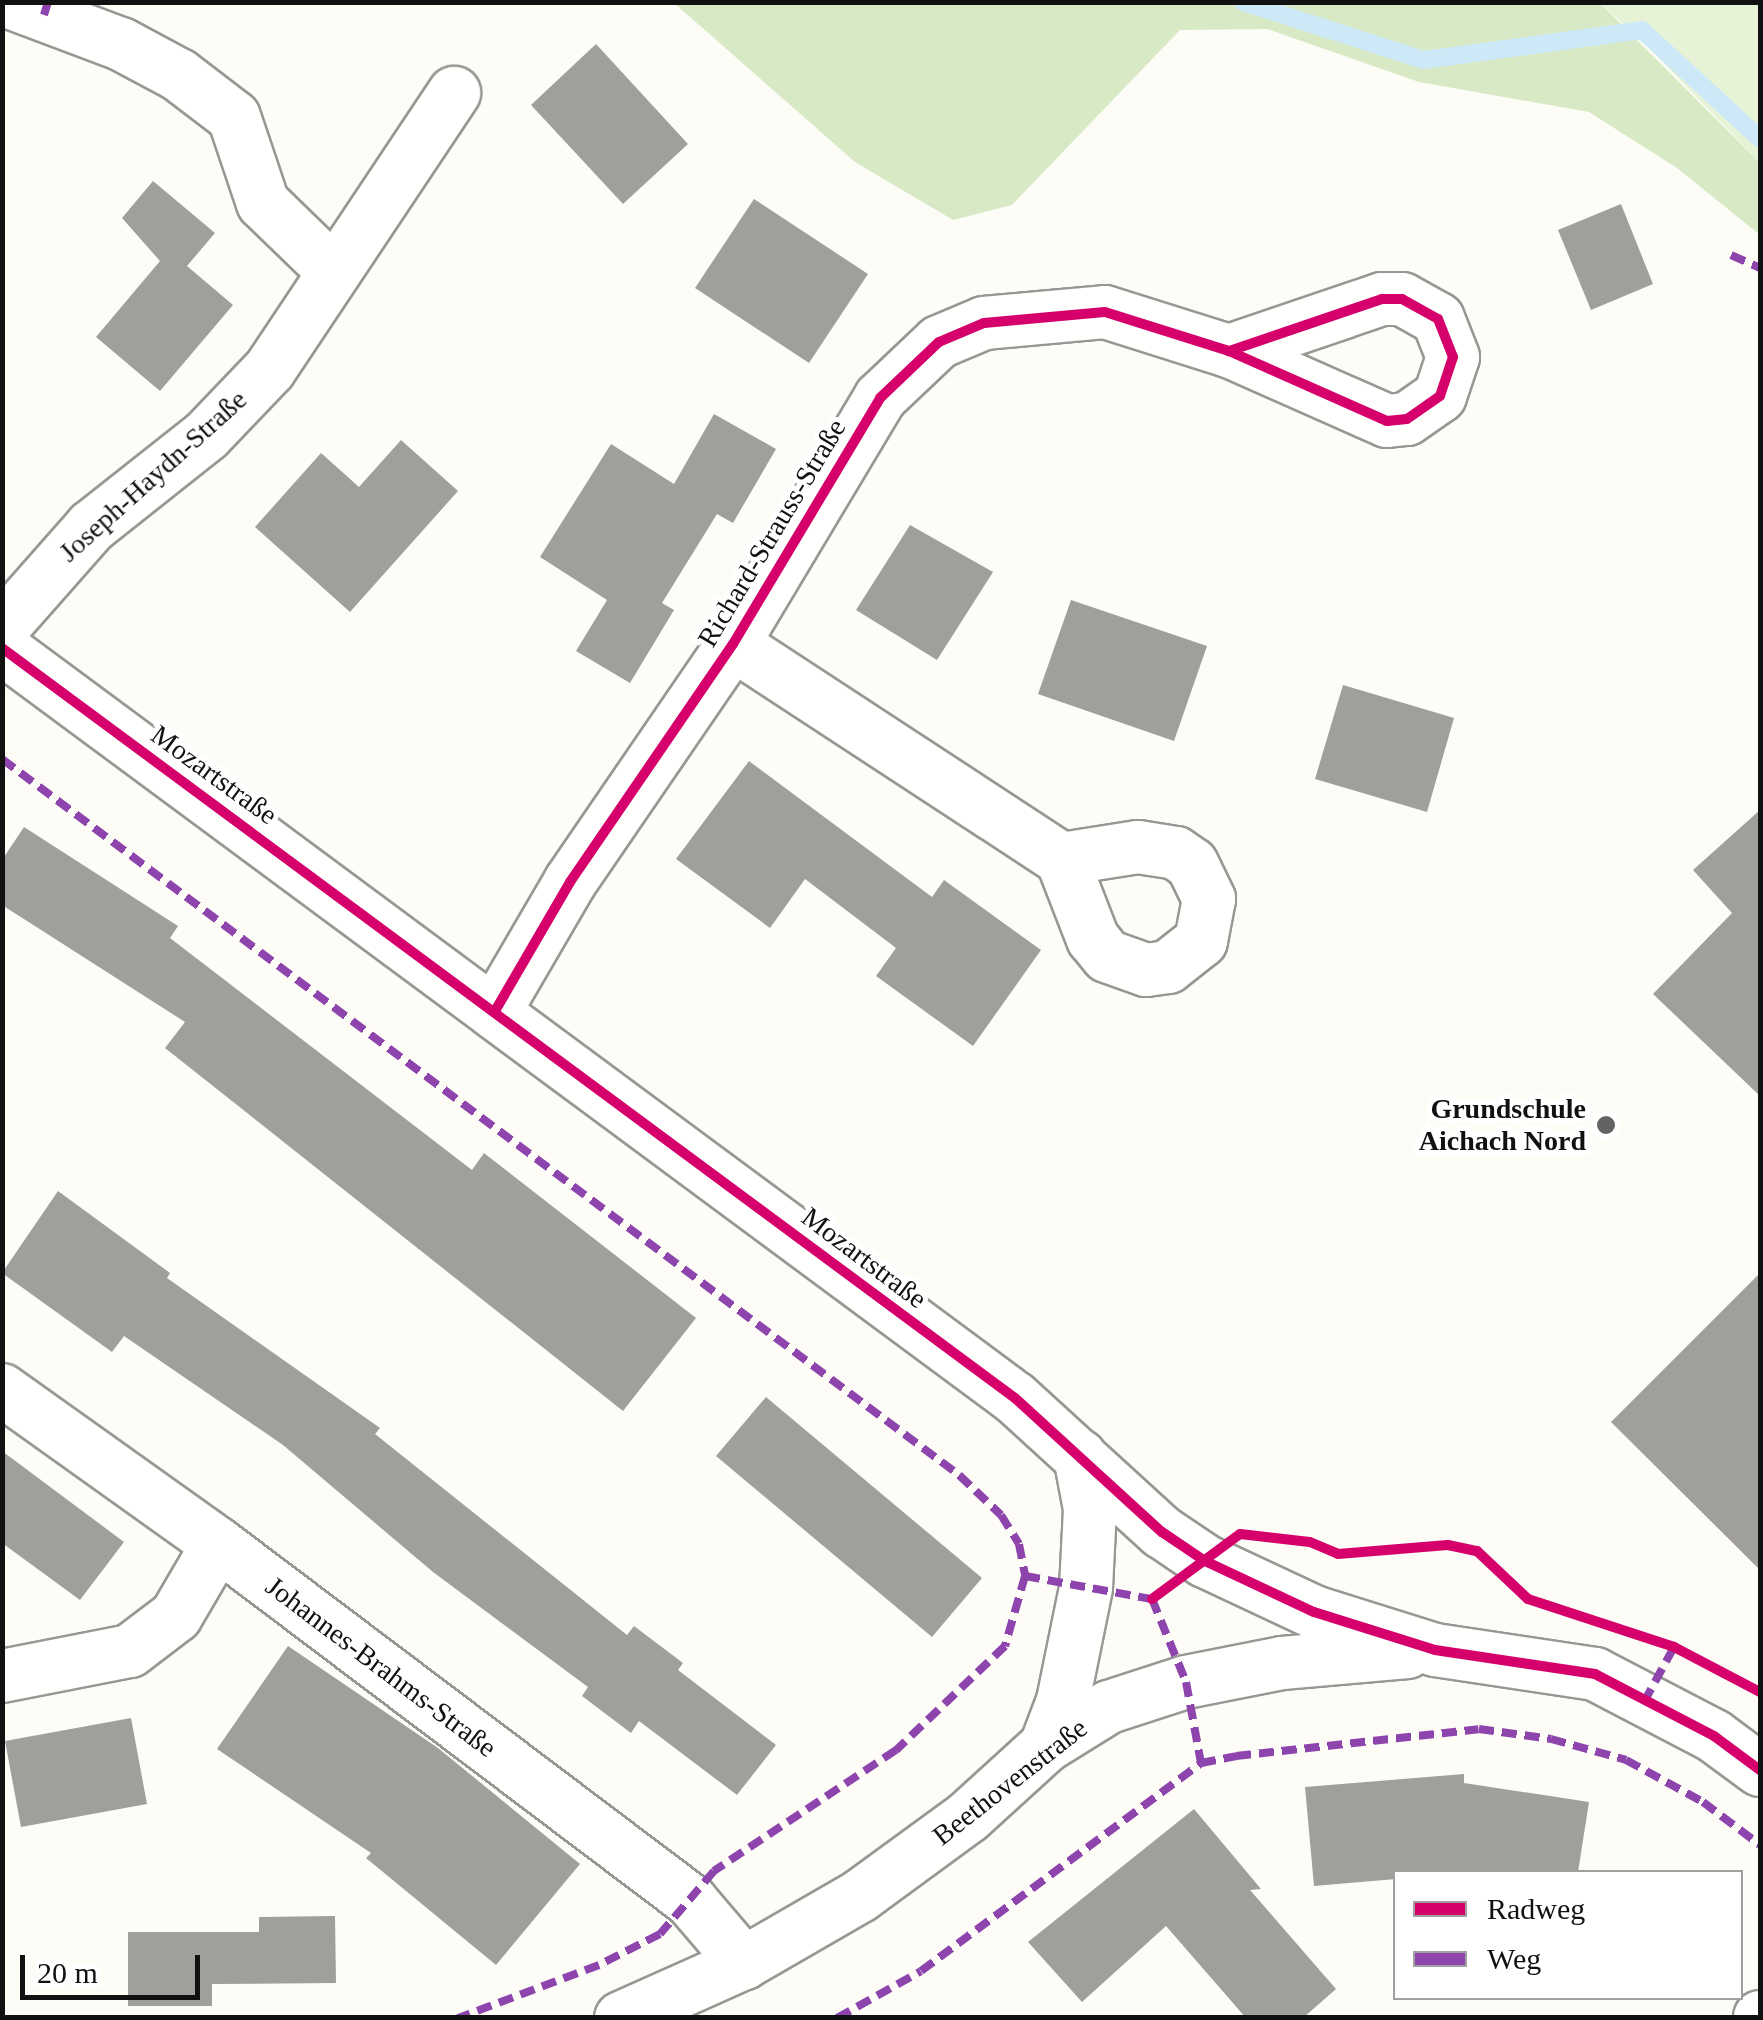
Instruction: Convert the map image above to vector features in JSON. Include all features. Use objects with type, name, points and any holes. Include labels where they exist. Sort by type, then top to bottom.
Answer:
[{"type":"street","points":[[9,2],[121,44],[179,75],[234,117],[263,203],[330,269]]},
{"type":"street","name":"Joseph-Haydn-Straße","points":[[2,628],[91,527],[207,435],[270,368],[330,269],[454,93]]},
{"type":"street","name":"Richard-Strauss-Straße","points":[[495,1011],[570,882],[732,644],[880,398],[938,342],[984,323],[1105,312],[1229,351]]},
{"type":"street","name":"Richard-Strauss-Straße","points":[[732,644],[1062,858]]},
{"type":"street","name":"Mozartstraße","points":[[2,648],[1015,1398],[1162,1532],[1205,1560],[1314,1612],[1434,1650],[1595,1674],[1714,1736],[1760,1770]]},
{"type":"street","name":"Johannes-Brahms-Straße","points":[[2,1390],[218,1544],[691,1901],[744,1963]]},
{"type":"street","points":[[1046,1746],[1063,1701],[1086,1588],[1090,1509],[1080,1456]]},
{"type":"street","points":[[2,1676],[130,1651],[176,1616],[218,1544]]},
{"type":"street","name":"Beethovenstraße","points":[[621,2018],[744,1963],[860,1896],[968,1818],[1046,1746],[1109,1707],[1186,1682],[1282,1663],[1434,1650]]},
{"type":"green space","points":[[674,3],[1600,3],[1760,163],[1760,235],[1677,168],[1589,112],[1419,82],[1267,29],[1180,30],[1012,205],[953,220],[855,162]]},
{"type":"green space","points":[[1600,3],[1760,3],[1760,163],[1651,50]]},
{"type":"building","points":[[596,44],[688,144],[623,204],[531,105]]},
{"type":"building","points":[[153,181],[215,233],[187,266],[233,305],[160,391],[96,337],[160,261],[122,218]]},
{"type":"building","points":[[754,199],[868,274],[809,363],[695,288]]},
{"type":"building","points":[[1621,204],[1653,284],[1591,310],[1558,230]]},
{"type":"building","points":[[714,414],[776,449],[733,523],[717,514],[662,603],[674,610],[630,683],[576,651],[607,600],[540,557],[611,444],[674,484]]},
{"type":"building","points":[[401,440],[458,491],[350,612],[255,527],[321,453],[359,487]]},
{"type":"building","points":[[910,525],[993,572],[937,660],[856,610]]},
{"type":"building","points":[[1071,600],[1207,646],[1174,741],[1038,694]]},
{"type":"building","points":[[1343,685],[1454,718],[1427,812],[1315,779]]},
{"type":"building","points":[[749,761],[932,897],[944,880],[1041,950],[973,1046],[876,976],[896,948],[805,879],[770,928],[676,859]]},
{"type":"building","points":[[1760,810],[1760,1096],[1653,994],[1732,913],[1693,870]]},
{"type":"building","points":[[24,827],[178,926],[170,938],[472,1170],[484,1153],[696,1318],[623,1411],[165,1048],[185,1022],[2,905],[2,860]]},
{"type":"building","points":[[58,1191],[170,1273],[167,1278],[380,1428],[375,1434],[627,1635],[634,1626],[683,1663],[678,1670],[776,1745],[737,1795],[639,1721],[631,1733],[582,1696],[588,1687],[433,1572],[283,1445],[124,1336],[112,1352],[2,1273]]},
{"type":"building","points":[[1760,1273],[1760,1570],[1611,1422]]},
{"type":"building","points":[[766,1397],[982,1578],[932,1637],[716,1456]]},
{"type":"building","points":[[2,1451],[124,1542],[80,1600],[2,1543]]},
{"type":"building","points":[[288,1646],[438,1748],[580,1864],[496,1965],[366,1858],[371,1853],[217,1749]]},
{"type":"building","points":[[131,1718],[147,1804],[21,1827],[5,1741]]},
{"type":"building","points":[[1464,1774],[1464,1783],[1589,1802],[1578,1870],[1393,1870],[1393,1879],[1314,1886],[1305,1787]]},
{"type":"building","points":[[1194,1809],[1261,1889],[1250,1890],[1336,1989],[1303,2018],[1246,2018],[1166,1926],[1082,2002],[1028,1942]]},
{"type":"building","points":[[335,1916],[336,1983],[212,1984],[212,2006],[128,2006],[128,1932],[259,1932],[259,1917]]},
{"type":"waterway","points":[[1243,2],[1424,60],[1642,30],[1760,139]]},
{"type":"marked path","points":[[44,15],[48,2]]},
{"type":"marked path","points":[[1731,255],[1760,268]]},
{"type":"marked path","points":[[2,759],[959,1475],[1001,1515],[1019,1544],[1025,1576],[1005,1646],[896,1750],[714,1871],[660,1934],[599,1965],[458,2018]]},
{"type":"marked path","points":[[1025,1576],[1152,1599],[1186,1682],[1201,1763]]},
{"type":"marked path","points":[[1644,1702],[1674,1647]]},
{"type":"marked path","points":[[837,2018],[921,1971],[1201,1763],[1236,1756],[1479,1729],[1551,1739],[1626,1760],[1703,1802],[1760,1845]]},
{"type":"cycle path","points":[[495,1011],[570,882],[733,644],[880,398],[939,342],[984,323],[1105,312],[1229,351],[1387,421],[1407,419],[1440,396],[1453,357],[1438,319],[1402,299],[1382,299],[1229,351]]},
{"type":"cycle path","points":[[2,648],[1015,1398],[1162,1532],[1205,1561],[1314,1612],[1435,1650],[1595,1674],[1714,1736],[1760,1770]]},
{"type":"cycle path","points":[[1152,1599],[1240,1534],[1310,1542],[1338,1554],[1448,1545],[1477,1551],[1528,1599],[1674,1647],[1760,1692]]},
{"type":"place","name":"Grundschule Aichach Nord","points":[[1606,1125]]}]
